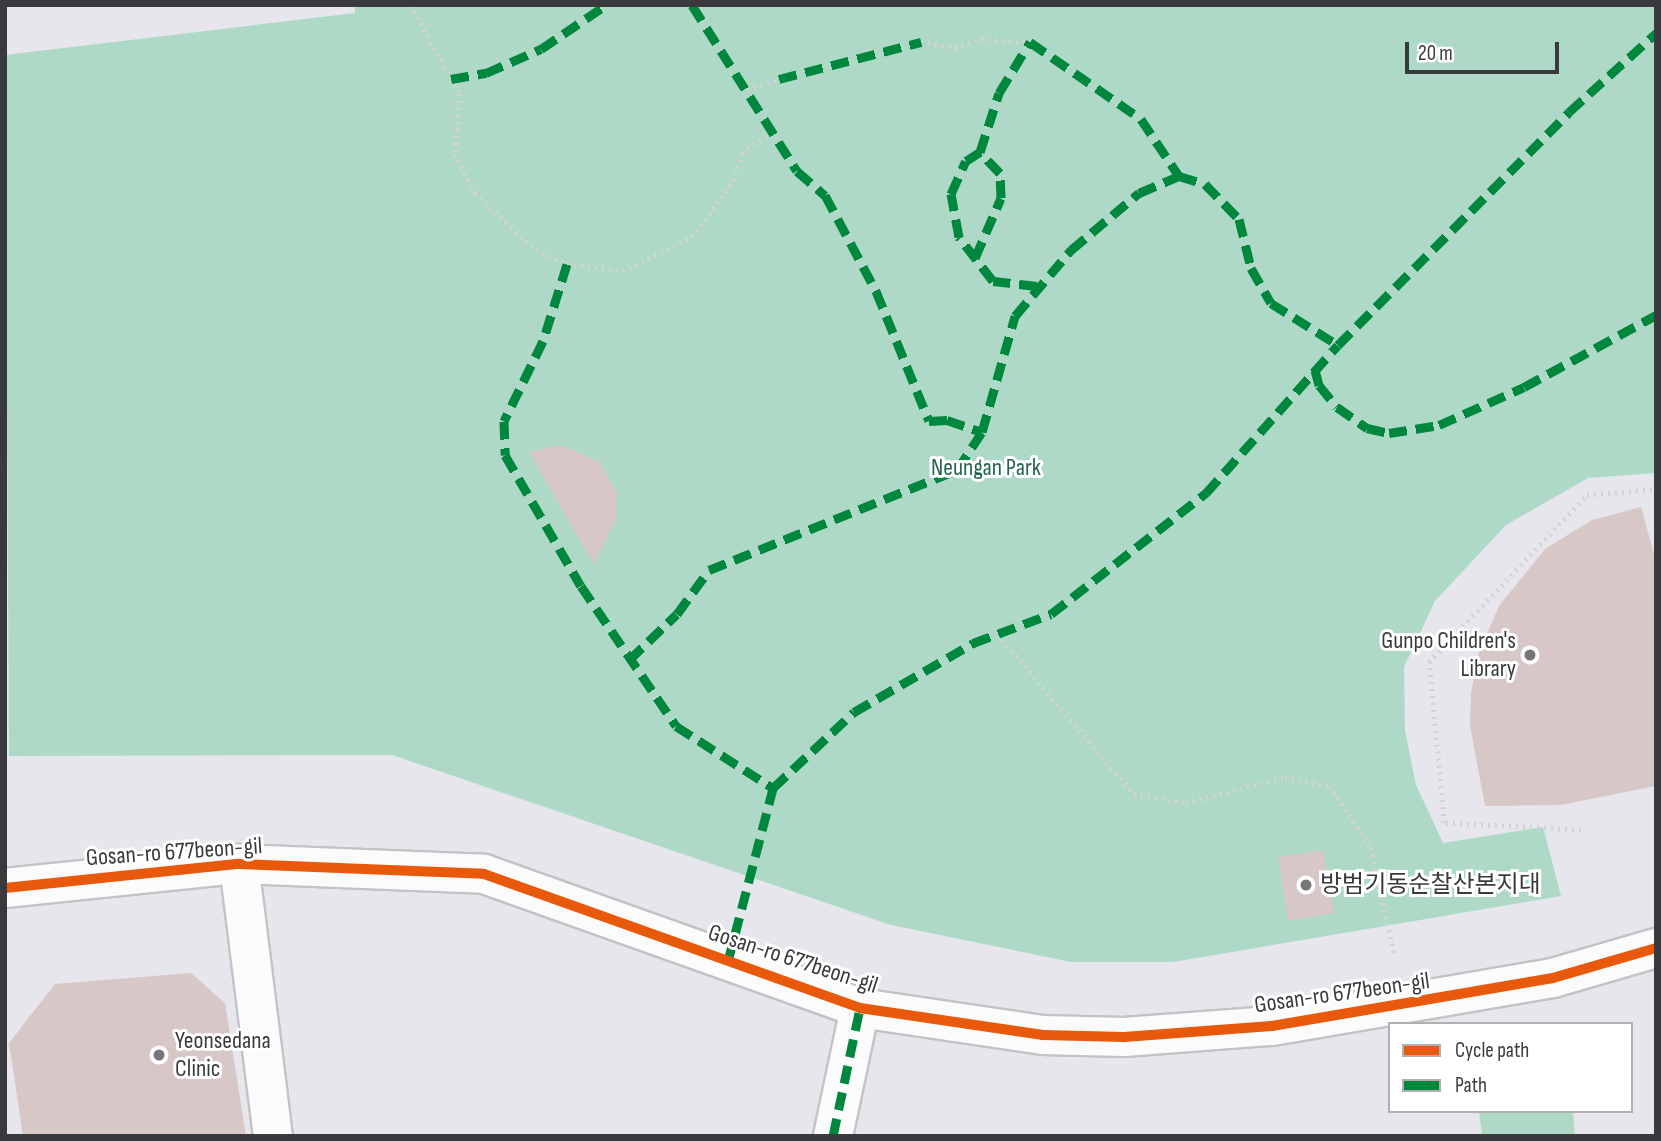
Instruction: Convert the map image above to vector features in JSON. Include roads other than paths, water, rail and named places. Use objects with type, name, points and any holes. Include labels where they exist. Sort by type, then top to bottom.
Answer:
[{"type":"street","name":"Gosan-ro 677beon-gil","points":[[5,888],[239,864],[484,874],[860,1007],[1042,1035],[1124,1037],[1272,1026],[1406,1006],[1553,978],[1656,948]]},
{"type":"street","points":[[239,864],[272,1136]]},
{"type":"street","points":[[833,1136],[860,1007]]},
{"type":"place","name":"Gunpo Children's Library","points":[[1530,655]]},
{"type":"place","name":"방범기동순찰산본지대","points":[[1306,885]]},
{"type":"place","name":"Yeonsedana Clinic","points":[[159,1055]]},
{"type":"park label","name":"Neungan Park","points":[[986,468]]}]
